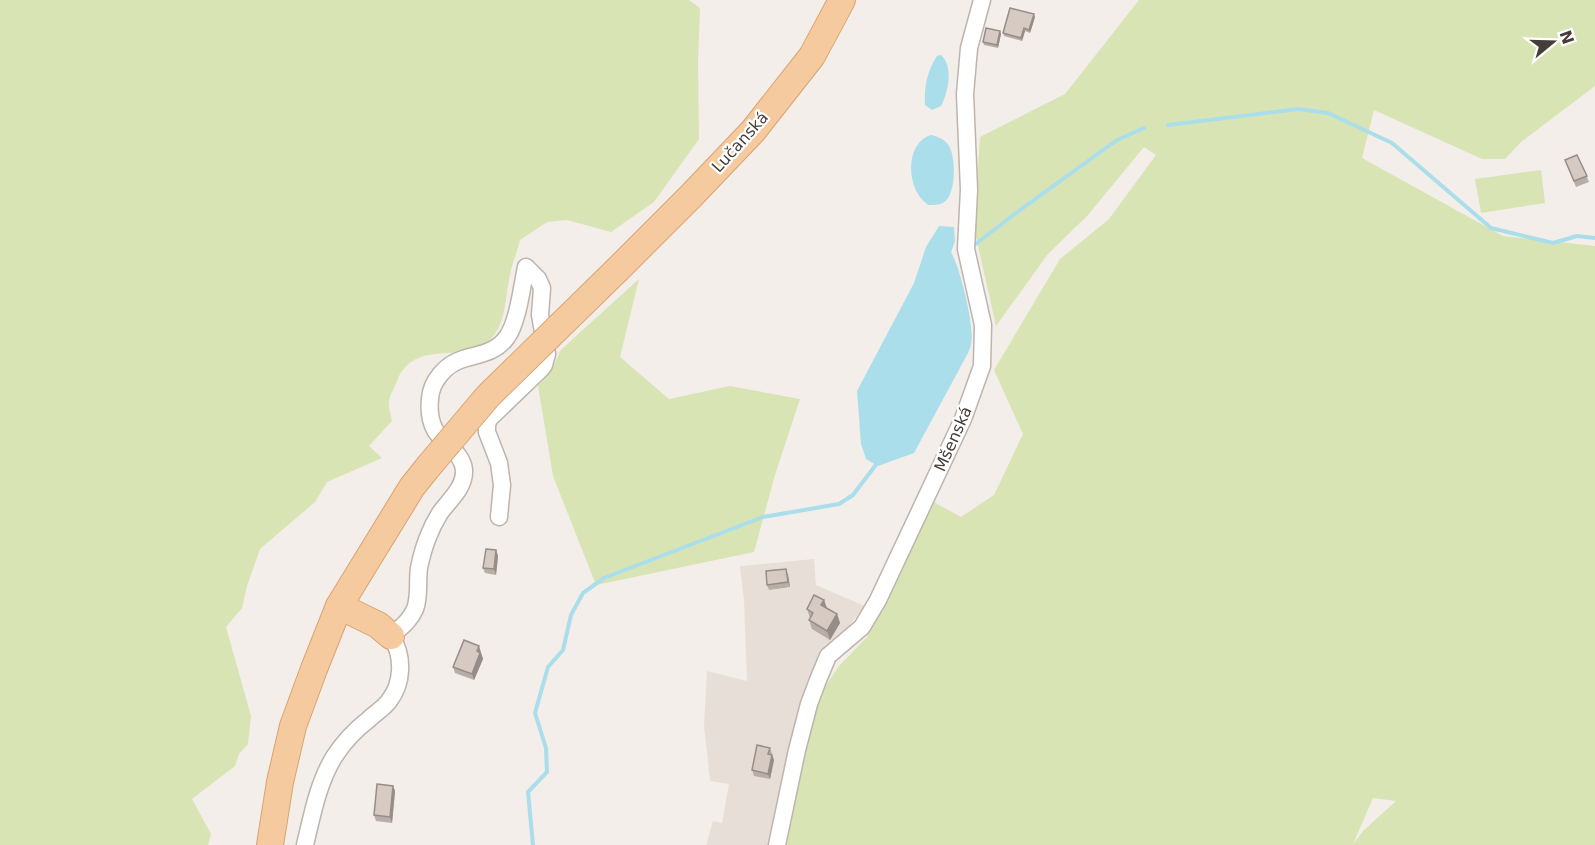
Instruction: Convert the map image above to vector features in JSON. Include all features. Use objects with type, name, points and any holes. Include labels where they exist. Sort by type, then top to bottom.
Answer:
[{"type":"main road","name":"Lučanská","points":[[270,845],[280,782],[293,726],[314,669],[339,606],[412,487],[488,396],[691,196],[753,130],[812,56],[842,0]]},
{"type":"main road","points":[[339,606],[378,625],[391,636]]},
{"type":"street","name":"Mšenská","points":[[777,845],[809,704],[828,656],[862,627],[878,600],[963,419],[982,366],[983,325],[966,249],[969,190],[964,94],[969,48],[982,0]]},
{"type":"street","points":[[305,845],[325,775],[333,759],[352,735],[391,699],[398,685],[401,670],[400,656],[391,636],[410,619],[415,608],[419,568],[425,544],[441,512],[462,484],[463,465],[459,457],[442,439],[431,420],[430,398],[435,381],[454,362],[487,353],[507,337],[513,324],[526,267],[541,283],[540,315],[547,354],[541,369],[489,419],[487,432],[499,463],[502,485],[499,518]]},
{"type":"shaded area","points":[[814,559],[816,585],[865,606],[826,654],[773,845],[706,845],[713,821],[722,823],[729,784],[710,781],[704,726],[707,671],[747,681],[744,601],[740,566]]},
{"type":"green space","points":[[0,0],[689,0],[700,8],[699,139],[654,202],[611,232],[567,220],[547,222],[520,240],[510,275],[502,320],[495,334],[479,348],[427,355],[415,360],[405,368],[389,400],[392,421],[369,446],[382,458],[327,482],[315,502],[260,549],[242,608],[226,627],[251,716],[248,744],[239,754],[235,766],[192,799],[211,834],[208,845],[0,845]]},
{"type":"green space","points":[[1139,0],[1595,0],[1595,86],[1521,142],[1505,159],[1482,159],[1374,110],[1362,158],[1503,236],[1595,246],[1595,845],[786,845],[803,748],[821,693],[839,666],[867,637],[932,501],[961,517],[994,495],[1023,434],[994,370],[1060,259],[1109,219],[1156,155],[1144,147],[1088,215],[1048,254],[996,326],[974,228],[980,137],[1065,94]],"holes":[[[1373,798],[1396,801],[1364,830],[1353,844]]]},
{"type":"green space","points":[[1541,170],[1545,203],[1481,213],[1475,179]]},
{"type":"green space","points":[[639,279],[620,357],[669,399],[730,386],[800,399],[775,475],[754,552],[596,585],[553,476],[538,386],[552,370],[560,351]]},
{"type":"water","points":[[941,55],[949,73],[948,87],[941,106],[932,110],[925,105],[926,86],[934,62],[937,56]]},
{"type":"water","points":[[931,135],[942,139],[949,145],[953,161],[953,186],[947,199],[936,205],[928,205],[919,195],[914,187],[911,169],[914,152],[918,145]]},
{"type":"water","points":[[939,226],[954,227],[955,241],[951,252],[966,297],[971,325],[971,346],[914,453],[878,466],[866,459],[861,444],[857,391],[914,283],[926,247]]},
{"type":"building","points":[[1010,8],[1034,14],[1029,30],[1024,28],[1021,38],[1003,33]]},
{"type":"building","points":[[986,28],[1000,31],[997,45],[983,42]]},
{"type":"building","points":[[1577,155],[1587,176],[1574,181],[1565,160]]},
{"type":"building","points":[[486,549],[496,550],[494,569],[483,568]]},
{"type":"building","points":[[786,569],[788,582],[767,585],[766,571]]},
{"type":"building","points":[[814,595],[824,600],[821,605],[837,614],[827,631],[809,620],[813,613],[807,609]]},
{"type":"building","points":[[464,640],[479,646],[477,651],[480,653],[472,674],[453,667]]},
{"type":"building","points":[[757,745],[770,748],[768,754],[772,755],[768,774],[752,770]]},
{"type":"building","points":[[377,784],[393,786],[390,817],[374,815]]},
{"type":"waterway","points":[[1168,125],[1298,109],[1328,113],[1392,143],[1491,228],[1553,243],[1577,236],[1595,238]]},
{"type":"waterway","points":[[973,246],[1117,140],[1144,128]]},
{"type":"waterway","points":[[533,845],[528,792],[547,772],[546,748],[535,713],[548,667],[563,650],[571,615],[583,593],[604,578],[763,517],[839,504],[853,495],[878,462]]}]
